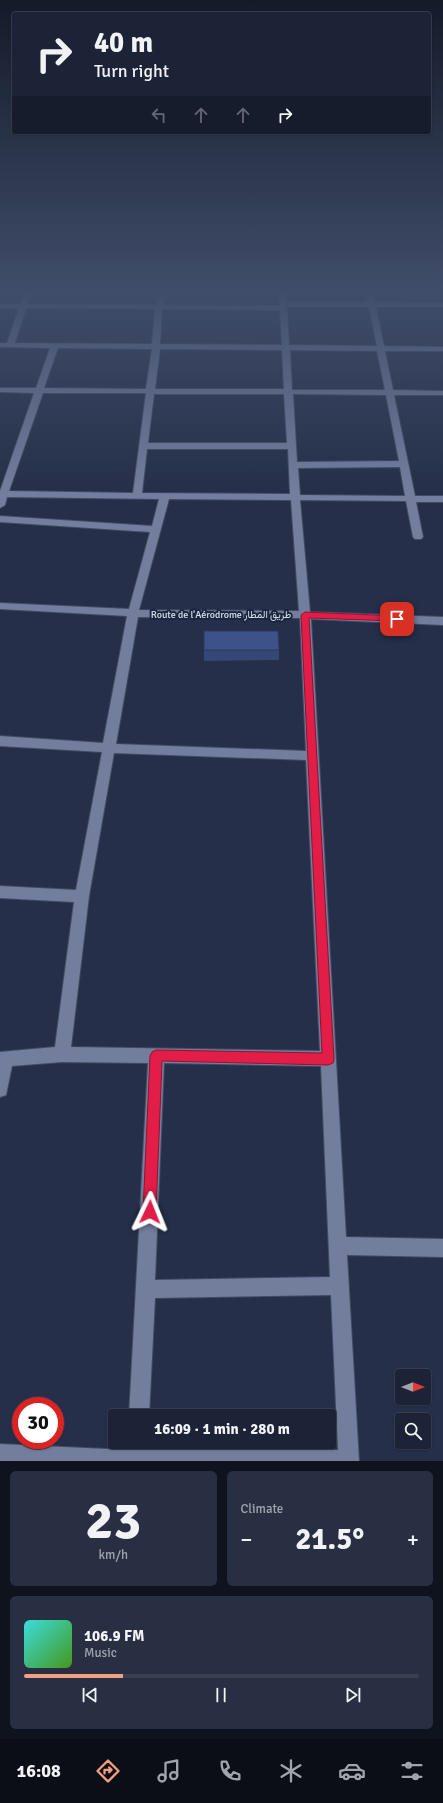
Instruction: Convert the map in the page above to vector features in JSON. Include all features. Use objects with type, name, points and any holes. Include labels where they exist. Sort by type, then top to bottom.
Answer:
[{"type":"street","points":[[0,505],[51,356]]},
{"type":"street","points":[[137,495],[155,356]]},
{"type":"street","points":[[0,1454],[137,1460],[349,1460],[305,615],[295,497],[286,356]]},
{"type":"street","points":[[381,356],[418,538]]},
{"type":"street","points":[[0,390],[443,393]]},
{"type":"street","points":[[143,446],[292,446]]},
{"type":"street","points":[[293,465],[403,464]]},
{"type":"street","points":[[4,494],[443,499]]},
{"type":"street","points":[[62,1054],[82,896],[133,613],[165,495]]},
{"type":"street","points":[[0,520],[156,529]]},
{"type":"street","name":"Route de l'Aérodrome طريق المطار","points":[[0,606],[133,613],[305,615],[443,620]]},
{"type":"street","points":[[0,741],[109,748],[312,756]]},
{"type":"street","points":[[0,892],[82,896]]},
{"type":"street","points":[[0,1089],[3,1060],[62,1054],[328,1059]]},
{"type":"street","points":[[139,1409],[156,1056]]},
{"type":"street","points":[[339,1246],[443,1248]]},
{"type":"street","points":[[146,1289],[341,1286]]},
{"type":"street","points":[[137,1460],[138,1449]]},
{"type":"building","points":[[204,631],[278,631],[279,650],[204,650]]},
{"type":"route","points":[[150,1212],[156,1056],[328,1059],[305,615],[397,619]]}]
